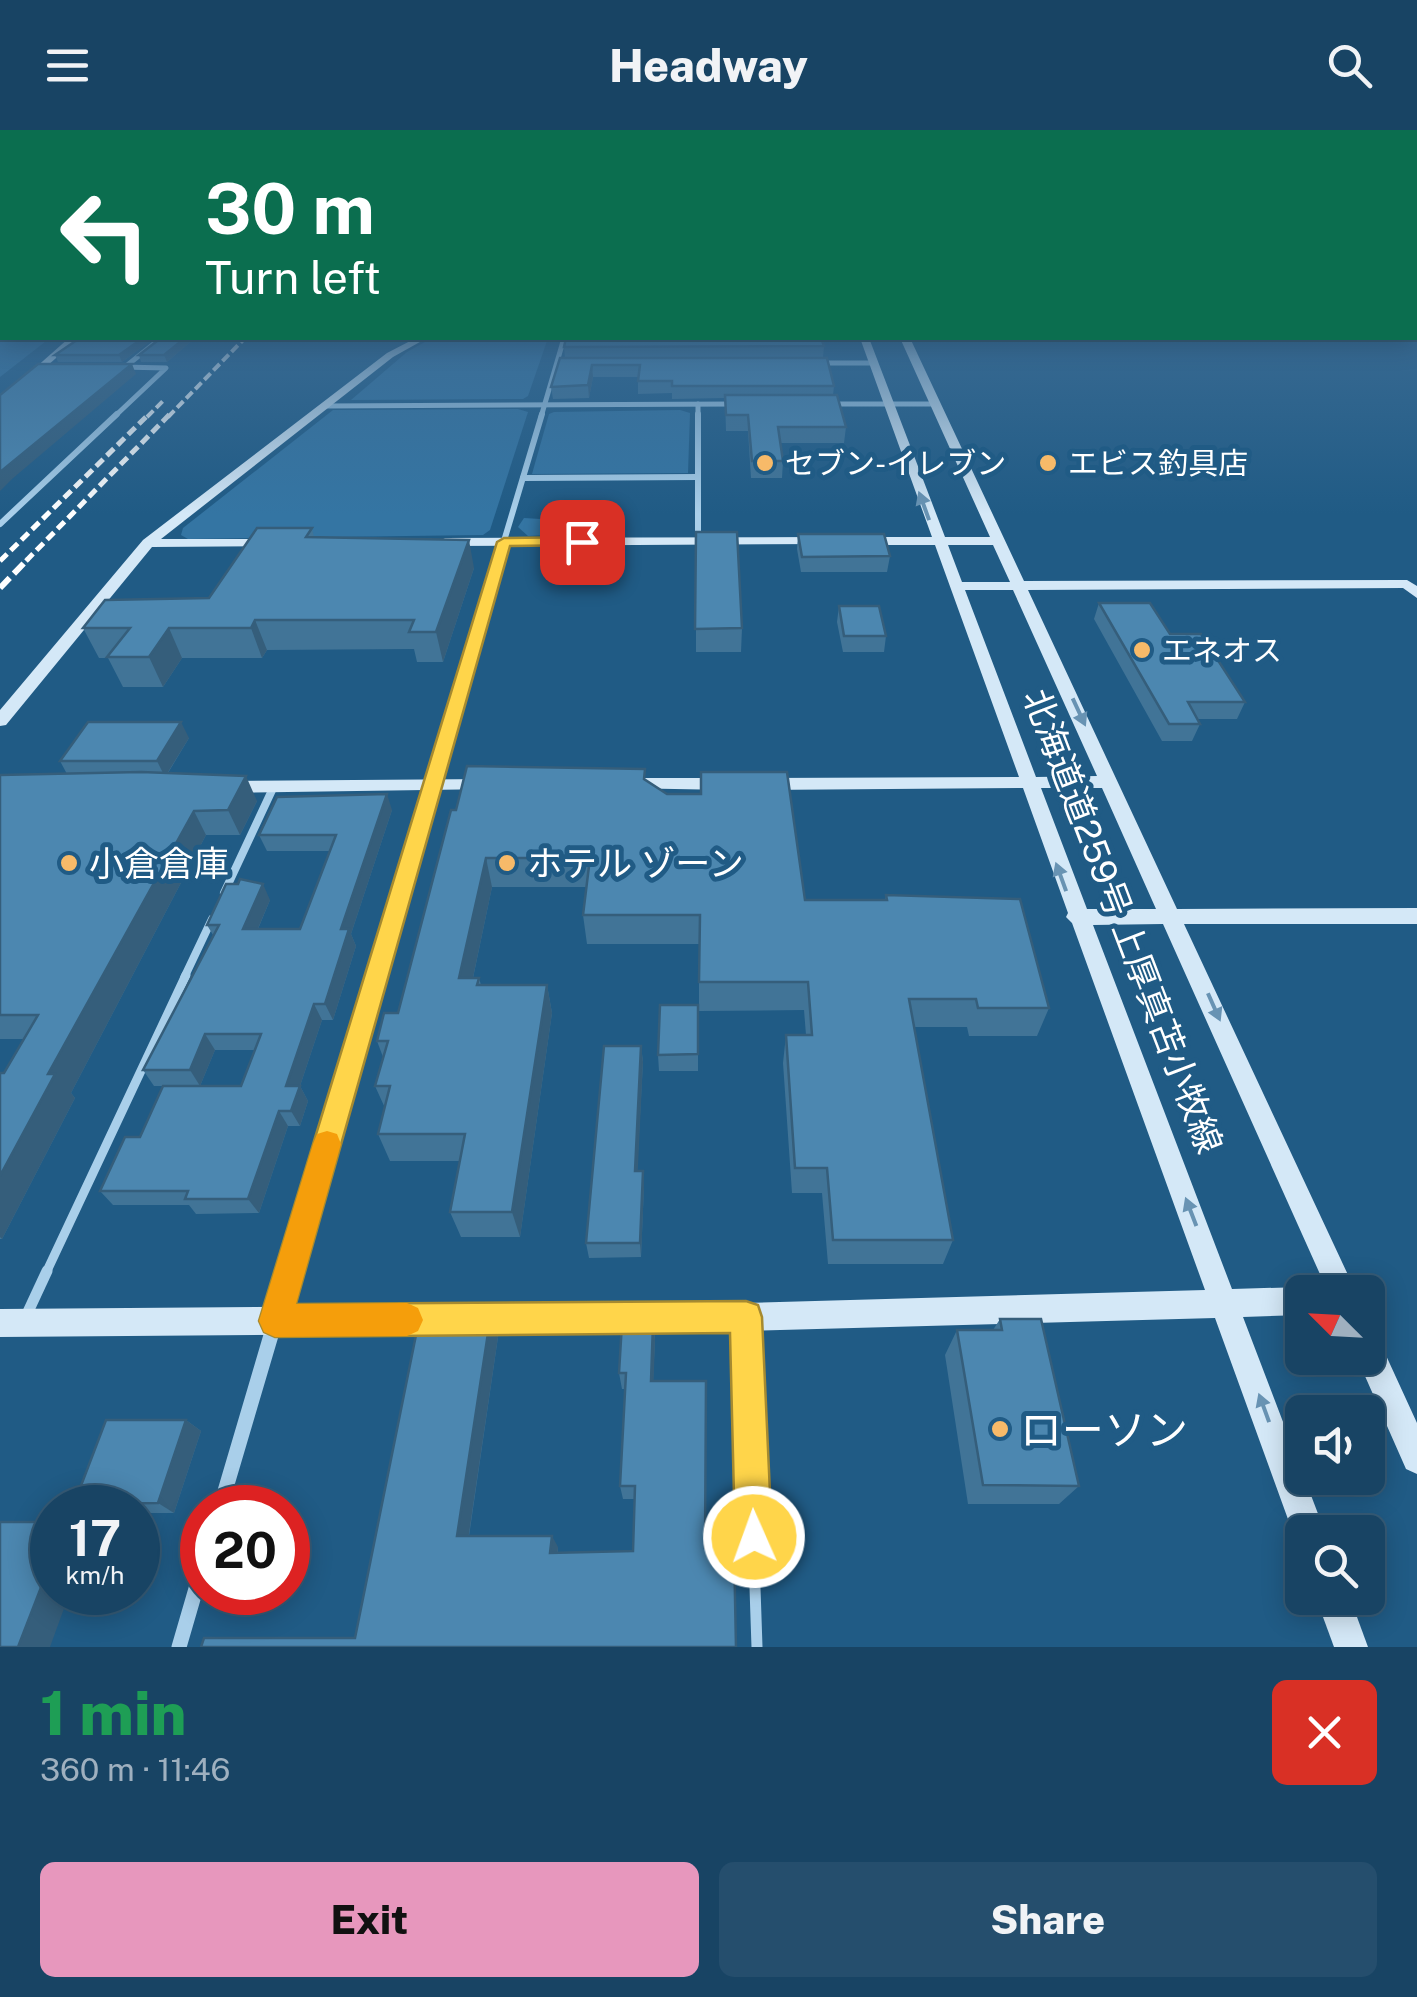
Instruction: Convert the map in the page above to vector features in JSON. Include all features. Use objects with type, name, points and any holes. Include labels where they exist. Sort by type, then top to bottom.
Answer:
[{"type":"street","points":[[0,404],[37,372]]},
{"type":"street","points":[[2,521],[162,372]]},
{"type":"street","points":[[0,721],[148,544],[370,372]]},
{"type":"street","points":[[227,1485],[554,372]]},
{"type":"street","name":"北海道道259号 上厚真苫小牧線","points":[[875,372],[1303,1515]]},
{"type":"street","name":"北海道道259号 上厚真苫小牧線","points":[[921,372],[1174,916],[1334,1275]]},
{"type":"street","points":[[698,404],[698,541]]},
{"type":"street","points":[[326,406],[752,404]]},
{"type":"street","points":[[824,404],[936,404]]},
{"type":"street","points":[[523,478],[698,477]]},
{"type":"street","points":[[425,542],[830,541]]},
{"type":"street","points":[[849,541],[1000,541]]},
{"type":"street","points":[[148,544],[287,543]]},
{"type":"street","points":[[954,586],[1414,587]]},
{"type":"street","points":[[610,784],[1112,782]]},
{"type":"street","points":[[216,787],[512,785]]},
{"type":"street","points":[[1076,917],[1417,916]]},
{"type":"street","points":[[12,1323],[746,1317],[1285,1301]]},
{"type":"street","points":[[1380,1375],[1417,1458]]},
{"type":"street","points":[[179,1647],[188,1615]]},
{"type":"street","points":[[1339,1615],[1351,1647]]},
{"type":"lane","points":[[12,1323],[274,786]]},
{"type":"lane","points":[[746,1317],[757,1647]]},
{"type":"shaded area","points":[[384,372],[536,372],[528,396],[523,399],[351,400]]},
{"type":"shaded area","points":[[333,410],[528,412],[490,530],[483,535],[188,539],[181,535],[183,528]]},
{"type":"shaded area","points":[[680,410],[690,413],[688,473],[532,474],[549,414]]},
{"type":"shaded area","points":[[524,518],[574,521],[614,532],[528,536],[518,527]]},
{"type":"building","points":[[28,372],[122,372],[0,472],[0,395]]},
{"type":"building","points":[[556,372],[591,372],[588,385],[551,387]]},
{"type":"building","points":[[639,372],[830,372],[834,386],[672,386],[672,381],[638,381]]},
{"type":"building","points":[[725,395],[837,395],[846,427],[778,427],[783,461],[752,461],[748,415],[726,415]]},
{"type":"building","points":[[257,528],[312,528],[306,537],[469,540],[436,632],[409,632],[414,620],[255,620],[251,628],[169,628],[149,657],[107,657],[130,628],[83,628],[105,600],[209,598]]},
{"type":"building","points":[[696,532],[737,532],[742,628],[695,629]]},
{"type":"building","points":[[798,534],[884,534],[890,556],[802,557]]},
{"type":"building","points":[[1099,603],[1150,603],[1170,634],[1201,634],[1245,702],[1188,702],[1200,724],[1169,724]]},
{"type":"building","points":[[839,606],[879,606],[886,636],[844,636]]},
{"type":"building","points":[[88,722],[181,722],[157,761],[60,761]]},
{"type":"building","points":[[467,766],[645,769],[644,779],[667,794],[701,794],[701,772],[787,772],[805,900],[887,900],[886,895],[1020,899],[1049,1008],[978,1008],[976,999],[909,999],[953,1240],[833,1240],[827,1168],[795,1168],[786,1035],[812,1035],[808,982],[699,982],[700,915],[583,915],[590,858],[486,858],[459,978],[479,978],[477,985],[547,985],[512,1212],[450,1212],[465,1134],[378,1134],[390,1086],[375,1086],[388,1041],[377,1041],[384,1013],[398,1013],[451,810],[456,810]]},
{"type":"building","points":[[141,772],[246,776],[228,810],[194,811],[48,1074],[55,1074],[0,1176],[0,1073],[4,1073],[38,1015],[0,1015],[0,775]]},
{"type":"building","points":[[387,794],[341,929],[349,929],[325,1004],[314,1004],[286,1086],[300,1086],[291,1111],[279,1111],[248,1199],[185,1199],[188,1191],[100,1191],[125,1137],[140,1137],[163,1086],[241,1086],[261,1034],[205,1034],[190,1070],[143,1070],[219,925],[207,925],[226,884],[238,884],[240,879],[263,884],[243,929],[300,929],[336,835],[259,835],[277,797]]},
{"type":"building","points":[[660,1005],[698,1005],[698,1054],[658,1055]]},
{"type":"building","points":[[604,1046],[641,1046],[635,1171],[643,1171],[640,1243],[586,1243]]},
{"type":"building","name":"ローソン","points":[[1000,1319],[1041,1319],[1079,1486],[983,1485],[957,1330],[1002,1330]]},
{"type":"building","points":[[419,1320],[490,1320],[457,1536],[552,1536],[550,1553],[633,1551],[635,1486],[620,1486],[626,1373],[619,1373],[622,1323],[653,1323],[651,1381],[706,1381],[705,1548],[734,1547],[736,1647],[201,1647],[204,1638],[355,1638]]},
{"type":"building","points":[[106,1420],[186,1420],[160,1497],[160,1485],[81,1485]]},
{"type":"building","points":[[0,1522],[30,1522],[30,1615],[18,1647],[0,1647]]},
{"type":"railway","points":[[168,417],[212,372]]},
{"type":"railway","points":[[147,417],[164,400]]},
{"type":"railway","points":[[0,561],[149,414]]},
{"type":"railway","points":[[26,561],[170,414]]},
{"type":"railway","points":[[0,588],[28,559]]},
{"type":"slow traffic","points":[[327,1144],[275,1321],[407,1320]]},
{"type":"place","name":"セブン-イレブン","points":[[765,463]]},
{"type":"place","name":"エビス釣具店","points":[[1048,463]]},
{"type":"place","name":"エネオス","points":[[1142,650]]},
{"type":"place","name":"小倉倉庫","points":[[69,863]]},
{"type":"place","name":"ホテル ゾーン","points":[[507,863]]},
{"type":"place","name":"ローソン","points":[[1000,1429]]},
{"type":"route","points":[[582,542],[504,542],[275,1321],[746,1317],[754,1537]]}]
